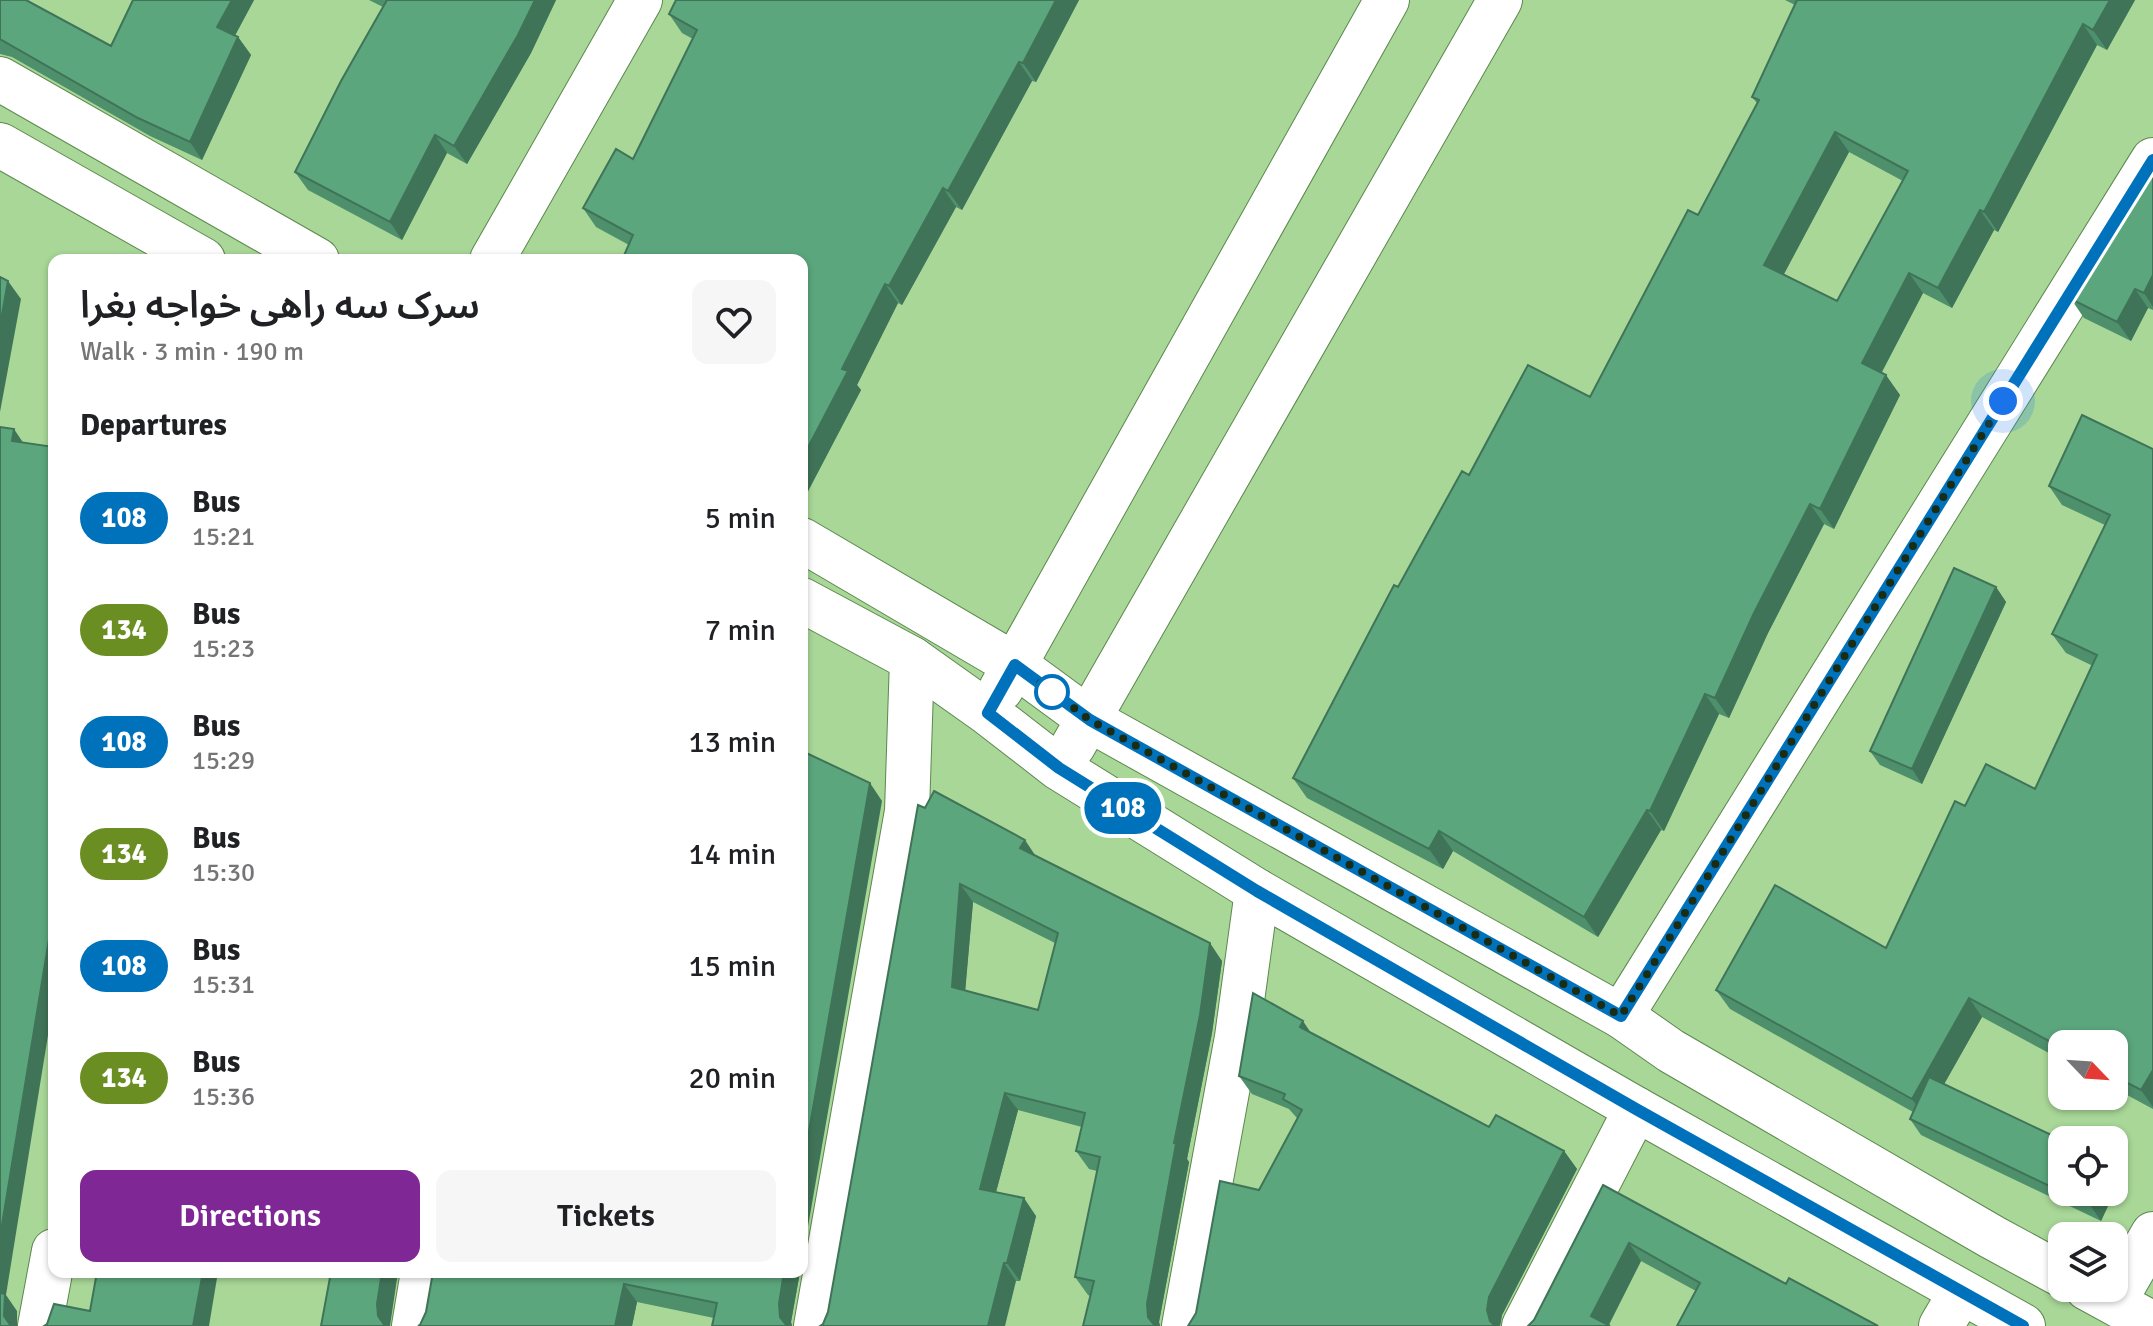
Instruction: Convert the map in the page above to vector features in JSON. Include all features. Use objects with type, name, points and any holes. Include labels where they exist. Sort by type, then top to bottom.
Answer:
[{"type":"main road","points":[[495,254],[640,0]]},
{"type":"main road","points":[[988,713],[1387,0]]},
{"type":"main road","points":[[1059,768],[1090,720],[1500,0]]},
{"type":"main road","points":[[0,79],[306,254]]},
{"type":"main road","points":[[0,145],[192,254]]},
{"type":"main road","points":[[1621,1016],[2153,160]]},
{"type":"main road","points":[[808,544],[1015,665],[1090,720],[1621,1016],[1671,1051],[2048,1267]]},
{"type":"main road","points":[[808,603],[912,659],[1059,768],[1257,891],[1636,1109],[1951,1309],[2023,1326]]},
{"type":"main road","points":[[816,1326],[907,811],[912,659]]},
{"type":"main road","points":[[1184,1326],[1237,1037],[1257,891]]},
{"type":"main road","points":[[1524,1326],[1636,1109]]},
{"type":"main road","points":[[2128,1263],[2153,1234]]},
{"type":"main road","points":[[40,1326],[49,1278]]},
{"type":"main road","points":[[414,1326],[422,1278]]},
{"type":"main road","points":[[2113,1302],[2153,1324]]},
{"type":"building","points":[[0,0],[26,0],[111,46],[133,0],[232,0],[217,27],[238,37],[190,142],[138,118],[0,39]]},
{"type":"building","points":[[387,0],[535,0],[454,146],[435,135],[390,222],[295,172]]},
{"type":"building","points":[[676,0],[1056,0],[948,191],[943,188],[889,286],[885,284],[842,369],[848,371],[808,448],[808,254],[625,254],[633,235],[583,208],[616,149],[633,159],[697,30],[669,14]]},
{"type":"building","points":[[1797,0],[2110,0],[2093,30],[2083,24],[1984,212],[1980,210],[1938,288],[1909,273],[1862,363],[1886,375],[1820,509],[1810,504],[1715,698],[1705,694],[1650,811],[1647,810],[1584,917],[1439,831],[1429,849],[1293,778],[1394,585],[1398,587],[1462,471],[1469,475],[1528,365],[1590,397],[1688,210],[1698,215],[1759,100],[1752,97]],"holes":[[[1835,132],[1908,171],[1837,301],[1764,265]]]},
{"type":"building","points":[[2153,167],[2153,275],[2144,293],[2135,289],[2117,322],[2071,299]]},
{"type":"building","points":[[0,277],[8,281],[0,326]]},
{"type":"building","points":[[2082,415],[2153,449],[2153,1070],[2141,1090],[2128,1083],[2128,1030],[2048,1030],[2048,1040],[1969,998],[1912,1099],[1716,990],[1775,885],[1886,948],[1955,801],[1965,806],[1986,764],[2035,789],[2097,655],[2052,634],[2110,515],[2049,486]]},
{"type":"building","points":[[0,427],[14,429],[12,441],[48,446],[48,945],[0,1237]]},
{"type":"building","points":[[1954,568],[1996,587],[1912,769],[1870,751]]},
{"type":"building","points":[[808,754],[870,783],[808,1137]]},
{"type":"building","points":[[934,791],[1025,840],[1020,848],[1210,943],[1200,1015],[1174,1143],[1147,1304],[1148,1317],[1155,1326],[1083,1326],[1094,1281],[1075,1277],[1100,1157],[1076,1151],[1085,1113],[1005,1093],[980,1189],[1024,1198],[988,1326],[820,1326],[828,1312],[918,805],[925,808]],"holes":[[[960,884],[1058,933],[1038,1010],[952,987]]]},
{"type":"building","points":[[1253,993],[1303,1021],[1300,1027],[1489,1127],[1496,1115],[1564,1151],[1489,1297],[1487,1310],[1495,1326],[1188,1326],[1196,1313],[1220,1181],[1259,1190],[1302,1110],[1283,1099],[1285,1094],[1239,1076]]},
{"type":"building","points":[[1929,1077],[2048,1133],[2048,1185],[1910,1119]]},
{"type":"building","points":[[1603,1185],[1786,1284],[1789,1278],[1878,1326],[1677,1326],[1700,1283],[1629,1243],[1591,1316],[1610,1326],[1528,1326],[1534,1320]]},
{"type":"building","points":[[96,1278],[202,1278],[193,1326],[44,1326],[54,1304],[90,1311]]},
{"type":"building","points":[[330,1278],[381,1278],[377,1304],[378,1316],[385,1326],[321,1326]]},
{"type":"building","points":[[432,1278],[783,1278],[780,1317],[787,1326],[712,1326],[717,1303],[624,1284],[615,1326],[418,1326],[426,1312]]},
{"type":"building","points":[[0,1293],[5,1294],[4,1316],[11,1326],[0,1326]]},
{"type":"bus line","name":"108","points":[[2023,1326],[1636,1109],[1257,891],[1059,768],[988,713],[1015,665],[1090,720],[1621,1016],[2153,160]]},
{"type":"route","points":[[1052,692],[1040,683],[1090,720],[1621,1016],[2003,401]]}]
